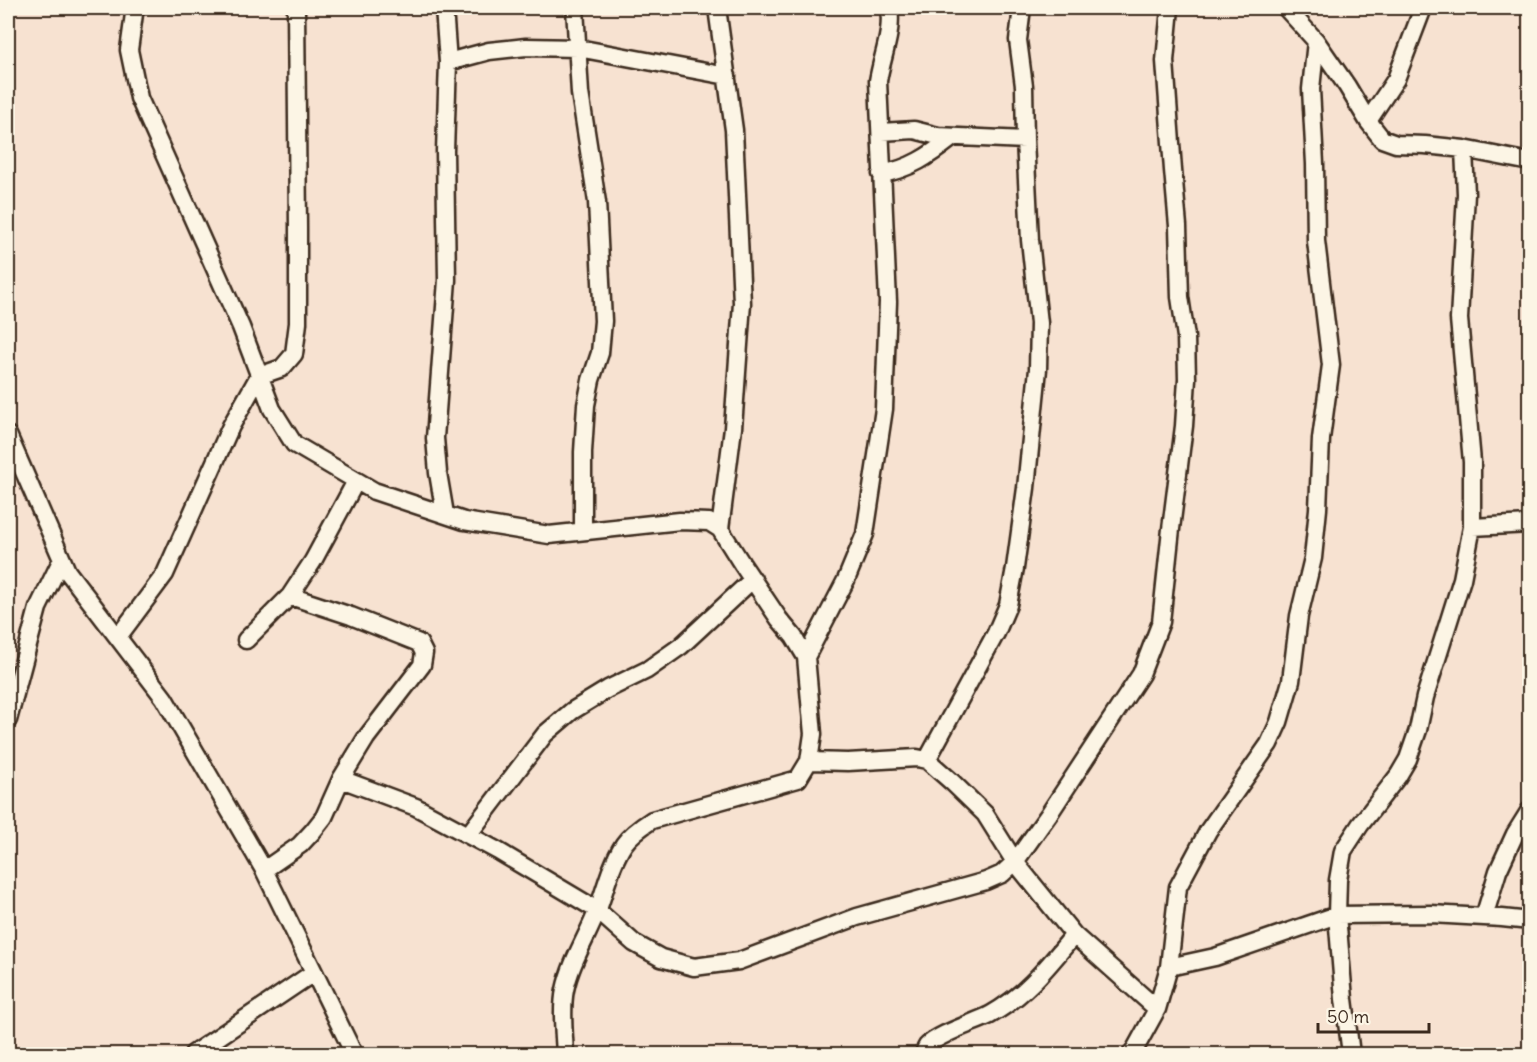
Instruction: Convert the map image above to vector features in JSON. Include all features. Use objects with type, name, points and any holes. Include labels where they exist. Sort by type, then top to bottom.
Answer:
[{"type":"street","points":[[136,8],[129,50],[139,98],[241,327],[272,409],[294,444],[374,492],[464,521],[549,534],[680,521],[709,522],[720,529],[806,657],[813,734],[809,761],[798,779],[652,820],[639,828],[625,843],[611,869],[597,910],[576,955],[565,991],[563,1026],[565,1054]]},
{"type":"street","points":[[118,637],[165,574],[231,426],[259,376],[282,368],[294,354],[297,323],[298,228],[296,8]]},
{"type":"street","points":[[444,8],[448,62],[445,151],[447,280],[435,438],[445,514]]},
{"type":"street","points":[[575,8],[580,93],[597,202],[603,321],[600,353],[586,405],[583,452],[583,531]]},
{"type":"street","points":[[717,8],[734,130],[742,303],[733,428],[720,529]]},
{"type":"street","points":[[806,657],[846,580],[865,534],[884,409],[888,302],[878,81],[883,53],[888,42],[891,20],[889,8]]},
{"type":"street","points":[[927,760],[996,633],[1008,605],[1027,478],[1038,369],[1039,323],[1029,240],[1024,86],[1018,40],[1022,8]]},
{"type":"street","points":[[341,779],[416,807],[498,851],[597,910],[634,944],[661,958],[694,967],[739,961],[856,916],[986,881],[1002,874],[1015,862],[1141,674],[1161,622],[1184,426],[1187,379],[1186,337],[1180,297],[1178,226],[1165,61],[1170,8]]},
{"type":"street","points":[[1286,8],[1316,42],[1382,139],[1396,144],[1464,149],[1530,162]]},
{"type":"street","points":[[1368,121],[1396,79],[1423,8]]},
{"type":"street","points":[[1131,1054],[1157,1009],[1169,967],[1178,887],[1208,831],[1269,744],[1279,722],[1291,681],[1299,616],[1313,558],[1321,440],[1331,365],[1316,241],[1311,89],[1316,42]]},
{"type":"street","points":[[448,62],[498,50],[526,47],[578,48],[727,76]]},
{"type":"street","points":[[881,132],[914,130],[952,138],[1025,140]]},
{"type":"street","points":[[881,174],[898,171],[927,157],[952,138]]},
{"type":"street","points":[[1351,1054],[1336,915],[1338,880],[1343,851],[1408,759],[1462,579],[1472,527],[1472,462],[1459,319],[1466,194],[1464,149]]},
{"type":"street","points":[[8,435],[67,571],[164,698],[264,870],[354,1054]]},
{"type":"street","points":[[246,640],[290,596],[313,561],[356,481]]},
{"type":"street","points":[[1472,527],[1530,524]]},
{"type":"street","points":[[8,720],[38,608],[62,559]]},
{"type":"street","points":[[468,835],[545,734],[572,711],[608,688],[647,670],[681,646],[753,579]]},
{"type":"street","points":[[264,870],[300,845],[324,817],[341,779],[366,738],[422,665],[423,652],[419,643],[351,616],[290,596]]},
{"type":"street","points":[[809,761],[848,762],[917,758],[927,760],[984,814],[1015,862],[1074,935],[1157,1009]]},
{"type":"street","points":[[1484,917],[1498,871],[1515,834],[1530,810]]},
{"type":"street","points":[[1169,967],[1215,957],[1336,915],[1431,914],[1530,921]]},
{"type":"street","points":[[924,1054],[926,1048],[936,1040],[990,1015],[1016,998],[1032,984],[1074,935]]},
{"type":"street","points":[[194,1054],[313,973]]}]
